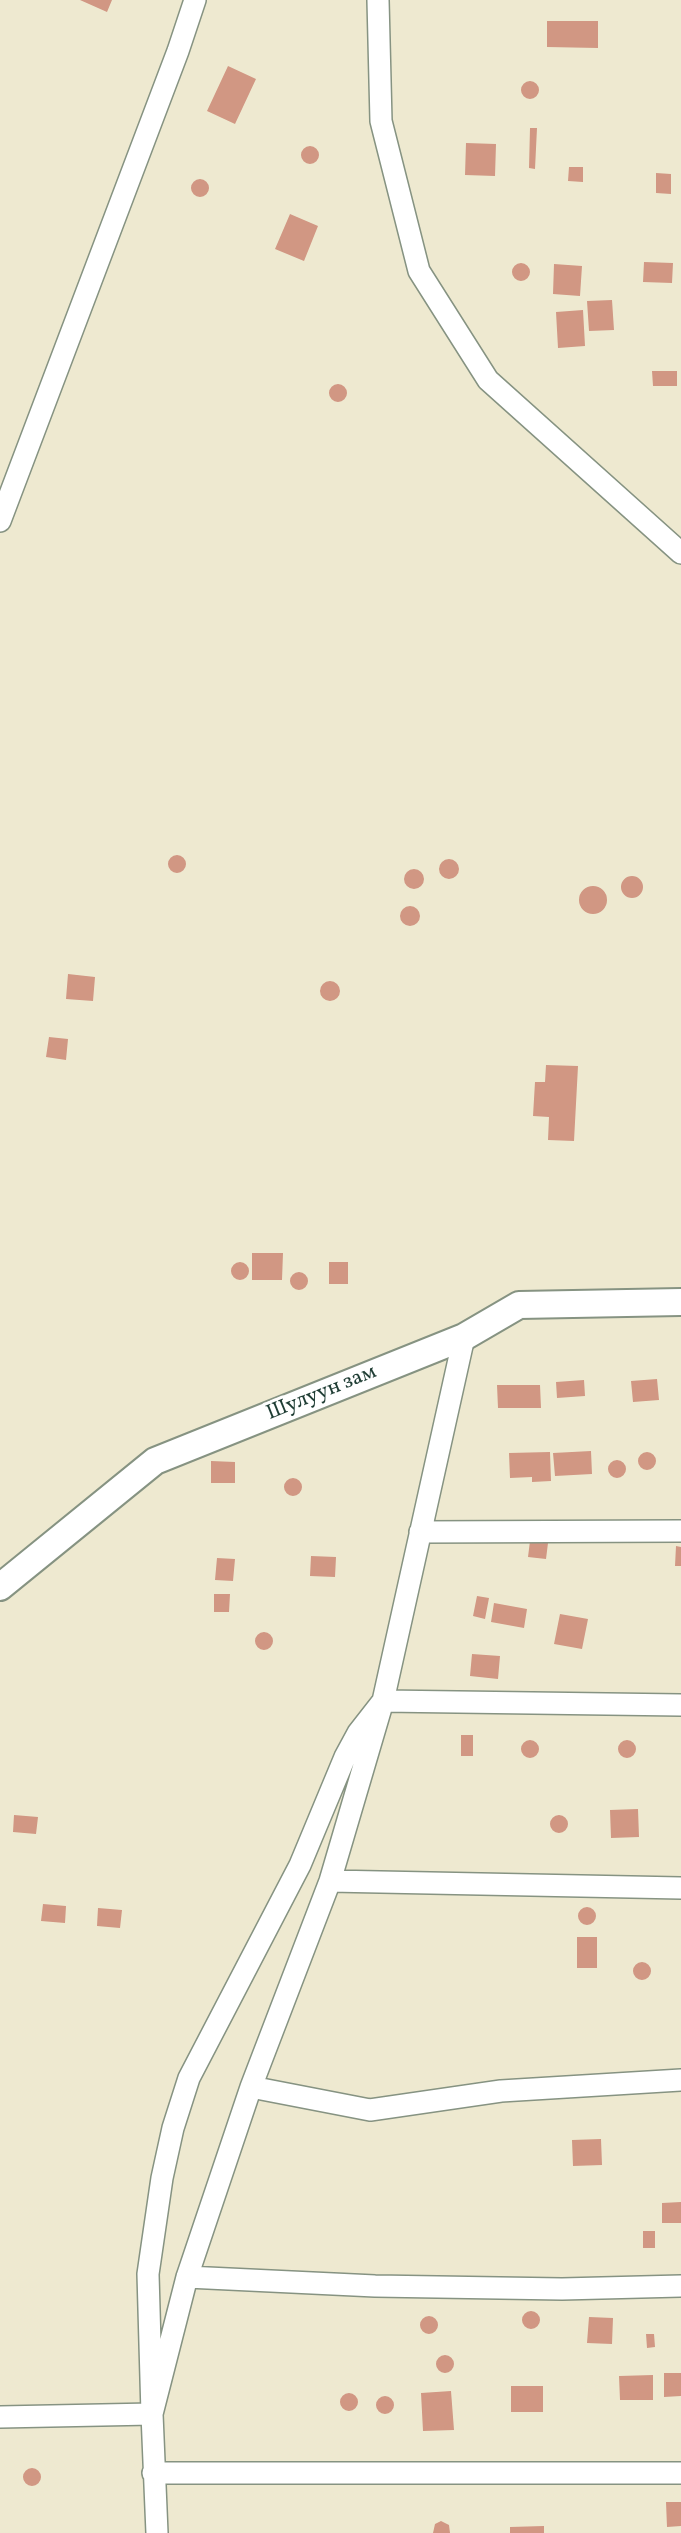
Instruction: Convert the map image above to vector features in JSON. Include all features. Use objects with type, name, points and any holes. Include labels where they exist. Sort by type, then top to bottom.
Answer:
[{"type":"street","points":[[0,521],[195,0]]},
{"type":"street","points":[[378,0],[382,121],[419,271],[488,380],[681,553]]},
{"type":"street","name":"Шулуун зам","points":[[0,1587],[155,1461],[464,1337],[519,1305],[681,1302]]},
{"type":"street","points":[[152,2414],[187,2277],[251,2087],[330,1881],[383,1701],[464,1337]]},
{"type":"street","points":[[420,1532],[681,1531]]},
{"type":"street","points":[[383,1701],[681,1705]]},
{"type":"street","points":[[156,2533],[148,2274],[162,2178],[173,2128],[185,2090],[246,1966],[300,1865],[345,1757],[358,1734],[383,1701]]},
{"type":"street","points":[[330,1881],[681,1888]]},
{"type":"street","points":[[251,2087],[370,2110],[501,2091],[681,2080]]},
{"type":"street","points":[[187,2277],[375,2286],[548,2289],[681,2286]]},
{"type":"street","points":[[0,2417],[152,2414]]},
{"type":"street","points":[[153,2473],[681,2473]]},
{"type":"building","points":[[80,0],[112,0],[107,12]]},
{"type":"building","points":[[547,21],[598,21],[598,48],[547,47]]},
{"type":"building","points":[[228,66],[256,79],[235,124],[207,111]]},
{"type":"building","points":[[530,81],[536,84],[539,90],[536,96],[530,99],[524,96],[521,90],[524,84]]},
{"type":"building","points":[[530,128],[537,128],[535,169],[529,168]]},
{"type":"building","points":[[466,143],[496,144],[495,176],[465,175]]},
{"type":"building","points":[[310,146],[318,151],[319,155],[314,163],[310,164],[302,159],[301,155],[306,147]]},
{"type":"building","points":[[569,167],[583,167],[583,182],[568,181]]},
{"type":"building","points":[[656,173],[671,174],[671,194],[656,193]]},
{"type":"building","points":[[200,179],[206,182],[209,188],[206,194],[200,197],[194,194],[191,188],[194,182]]},
{"type":"building","points":[[290,214],[318,226],[304,261],[275,249]]},
{"type":"building","points":[[644,262],[673,263],[672,283],[643,282]]},
{"type":"building","points":[[521,263],[529,268],[530,272],[525,280],[521,281],[513,276],[512,272],[517,264]]},
{"type":"building","points":[[554,264],[582,266],[580,296],[553,294]]},
{"type":"building","points":[[612,300],[614,330],[589,331],[587,301]]},
{"type":"building","points":[[583,310],[585,346],[558,348],[556,312]]},
{"type":"building","points":[[652,371],[677,371],[677,386],[653,386]]},
{"type":"building","points":[[334,384],[342,384],[347,393],[345,400],[334,402],[329,397],[329,389]]},
{"type":"building","points":[[177,855],[183,858],[186,864],[183,870],[177,873],[171,870],[168,864],[171,858]]},
{"type":"building","points":[[449,859],[456,862],[459,869],[456,876],[449,879],[442,876],[439,869],[442,862]]},
{"type":"building","points":[[414,869],[421,872],[424,879],[421,886],[414,889],[407,886],[404,879],[407,872]]},
{"type":"building","points":[[632,876],[642,883],[643,887],[636,897],[632,898],[622,891],[621,887],[628,877]]},
{"type":"building","points":[[593,886],[603,890],[607,900],[603,910],[593,914],[583,910],[579,900],[583,890]]},
{"type":"building","points":[[410,906],[417,909],[420,916],[417,923],[410,926],[403,923],[400,916],[403,909]]},
{"type":"building","points":[[68,974],[95,977],[93,1001],[66,999]]},
{"type":"building","points":[[330,981],[337,984],[340,991],[337,998],[330,1001],[323,998],[320,991],[323,984]]},
{"type":"building","points":[[49,1037],[68,1039],[66,1060],[46,1057]]},
{"type":"building","points":[[546,1065],[578,1066],[574,1141],[548,1140],[549,1117],[533,1116],[535,1082],[545,1082]]},
{"type":"building","points":[[252,1253],[283,1253],[282,1280],[252,1280]]},
{"type":"building","points":[[236,1262],[244,1262],[249,1271],[247,1278],[236,1280],[231,1275],[231,1267]]},
{"type":"building","points":[[329,1262],[348,1262],[348,1284],[329,1284]]},
{"type":"building","points":[[299,1272],[307,1277],[308,1281],[303,1289],[299,1290],[291,1285],[290,1281],[295,1273]]},
{"type":"building","points":[[657,1379],[659,1400],[633,1402],[631,1381]]},
{"type":"building","points":[[584,1380],[585,1396],[557,1398],[556,1382]]},
{"type":"building","points":[[497,1385],[540,1385],[541,1408],[498,1408]]},
{"type":"building","points":[[591,1451],[592,1474],[555,1476],[553,1453]]},
{"type":"building","points":[[550,1452],[551,1481],[532,1482],[532,1477],[510,1478],[509,1453]]},
{"type":"building","points":[[643,1452],[651,1452],[656,1461],[654,1468],[643,1470],[638,1465],[638,1457]]},
{"type":"building","points":[[617,1460],[625,1465],[626,1469],[621,1477],[617,1478],[609,1473],[608,1469],[613,1461]]},
{"type":"building","points":[[211,1461],[235,1462],[235,1483],[211,1483]]},
{"type":"building","points":[[293,1478],[299,1481],[302,1487],[299,1493],[293,1496],[287,1493],[284,1487],[287,1481]]},
{"type":"building","points":[[530,1541],[548,1543],[546,1559],[528,1557]]},
{"type":"building","points":[[676,1546],[681,1547],[681,1566],[675,1566]]},
{"type":"building","points":[[311,1556],[336,1557],[335,1577],[310,1576]]},
{"type":"building","points":[[217,1558],[235,1559],[233,1581],[215,1580]]},
{"type":"building","points":[[214,1594],[230,1594],[229,1612],[214,1612]]},
{"type":"building","points":[[477,1596],[489,1598],[485,1619],[473,1616]]},
{"type":"building","points":[[494,1603],[527,1609],[524,1628],[491,1622]]},
{"type":"building","points":[[560,1614],[588,1619],[582,1649],[554,1644]]},
{"type":"building","points":[[264,1632],[272,1637],[273,1641],[268,1649],[264,1650],[256,1645],[255,1641],[260,1633]]},
{"type":"building","points":[[472,1654],[500,1656],[498,1679],[470,1676]]},
{"type":"building","points":[[461,1735],[473,1735],[473,1756],[461,1756]]},
{"type":"building","points":[[530,1740],[538,1745],[539,1749],[534,1757],[530,1758],[522,1753],[521,1749],[526,1741]]},
{"type":"building","points":[[627,1740],[633,1743],[636,1749],[633,1755],[627,1758],[621,1755],[618,1749],[621,1743]]},
{"type":"building","points":[[638,1809],[639,1837],[611,1838],[610,1810]]},
{"type":"building","points":[[14,1815],[38,1817],[36,1834],[13,1832]]},
{"type":"building","points":[[555,1815],[563,1815],[568,1824],[566,1831],[555,1833],[550,1828],[550,1820]]},
{"type":"building","points":[[43,1904],[66,1906],[65,1923],[41,1921]]},
{"type":"building","points":[[587,1907],[593,1910],[596,1916],[593,1922],[587,1925],[581,1922],[578,1916],[581,1910]]},
{"type":"building","points":[[98,1908],[122,1910],[120,1928],[97,1926]]},
{"type":"building","points":[[577,1937],[597,1937],[597,1968],[577,1968]]},
{"type":"building","points":[[642,1962],[648,1965],[651,1971],[648,1977],[642,1980],[636,1977],[633,1971],[636,1965]]},
{"type":"building","points":[[601,2139],[602,2165],[573,2166],[572,2140]]},
{"type":"building","points":[[681,2202],[681,2223],[662,2223],[662,2203]]},
{"type":"building","points":[[643,2231],[655,2231],[655,2248],[643,2248]]},
{"type":"building","points":[[531,2311],[539,2316],[540,2320],[535,2328],[531,2329],[523,2324],[522,2320],[527,2312]]},
{"type":"building","points":[[429,2316],[437,2321],[438,2325],[433,2333],[429,2334],[421,2329],[420,2325],[425,2317]]},
{"type":"building","points":[[589,2317],[613,2318],[612,2344],[587,2343]]},
{"type":"building","points":[[646,2334],[654,2334],[655,2347],[647,2348]]},
{"type":"building","points":[[445,2355],[451,2358],[454,2364],[451,2370],[445,2373],[439,2370],[436,2364],[439,2358]]},
{"type":"building","points":[[664,2373],[681,2373],[681,2396],[664,2397]]},
{"type":"building","points":[[653,2375],[653,2400],[620,2400],[619,2376]]},
{"type":"building","points":[[511,2386],[543,2386],[543,2412],[511,2412]]},
{"type":"building","points":[[451,2391],[454,2430],[423,2431],[421,2393]]},
{"type":"building","points":[[349,2393],[355,2396],[358,2402],[355,2408],[349,2411],[343,2408],[340,2402],[343,2396]]},
{"type":"building","points":[[385,2396],[393,2401],[394,2405],[389,2413],[385,2414],[377,2409],[376,2405],[381,2397]]},
{"type":"building","points":[[32,2468],[40,2473],[41,2477],[36,2485],[32,2486],[24,2481],[23,2477],[28,2469]]},
{"type":"building","points":[[666,2502],[681,2502],[681,2526],[667,2527]]},
{"type":"building","points":[[441,2521],[449,2525],[450,2533],[433,2533],[435,2524]]},
{"type":"building","points":[[544,2526],[544,2533],[510,2533],[510,2527]]}]
